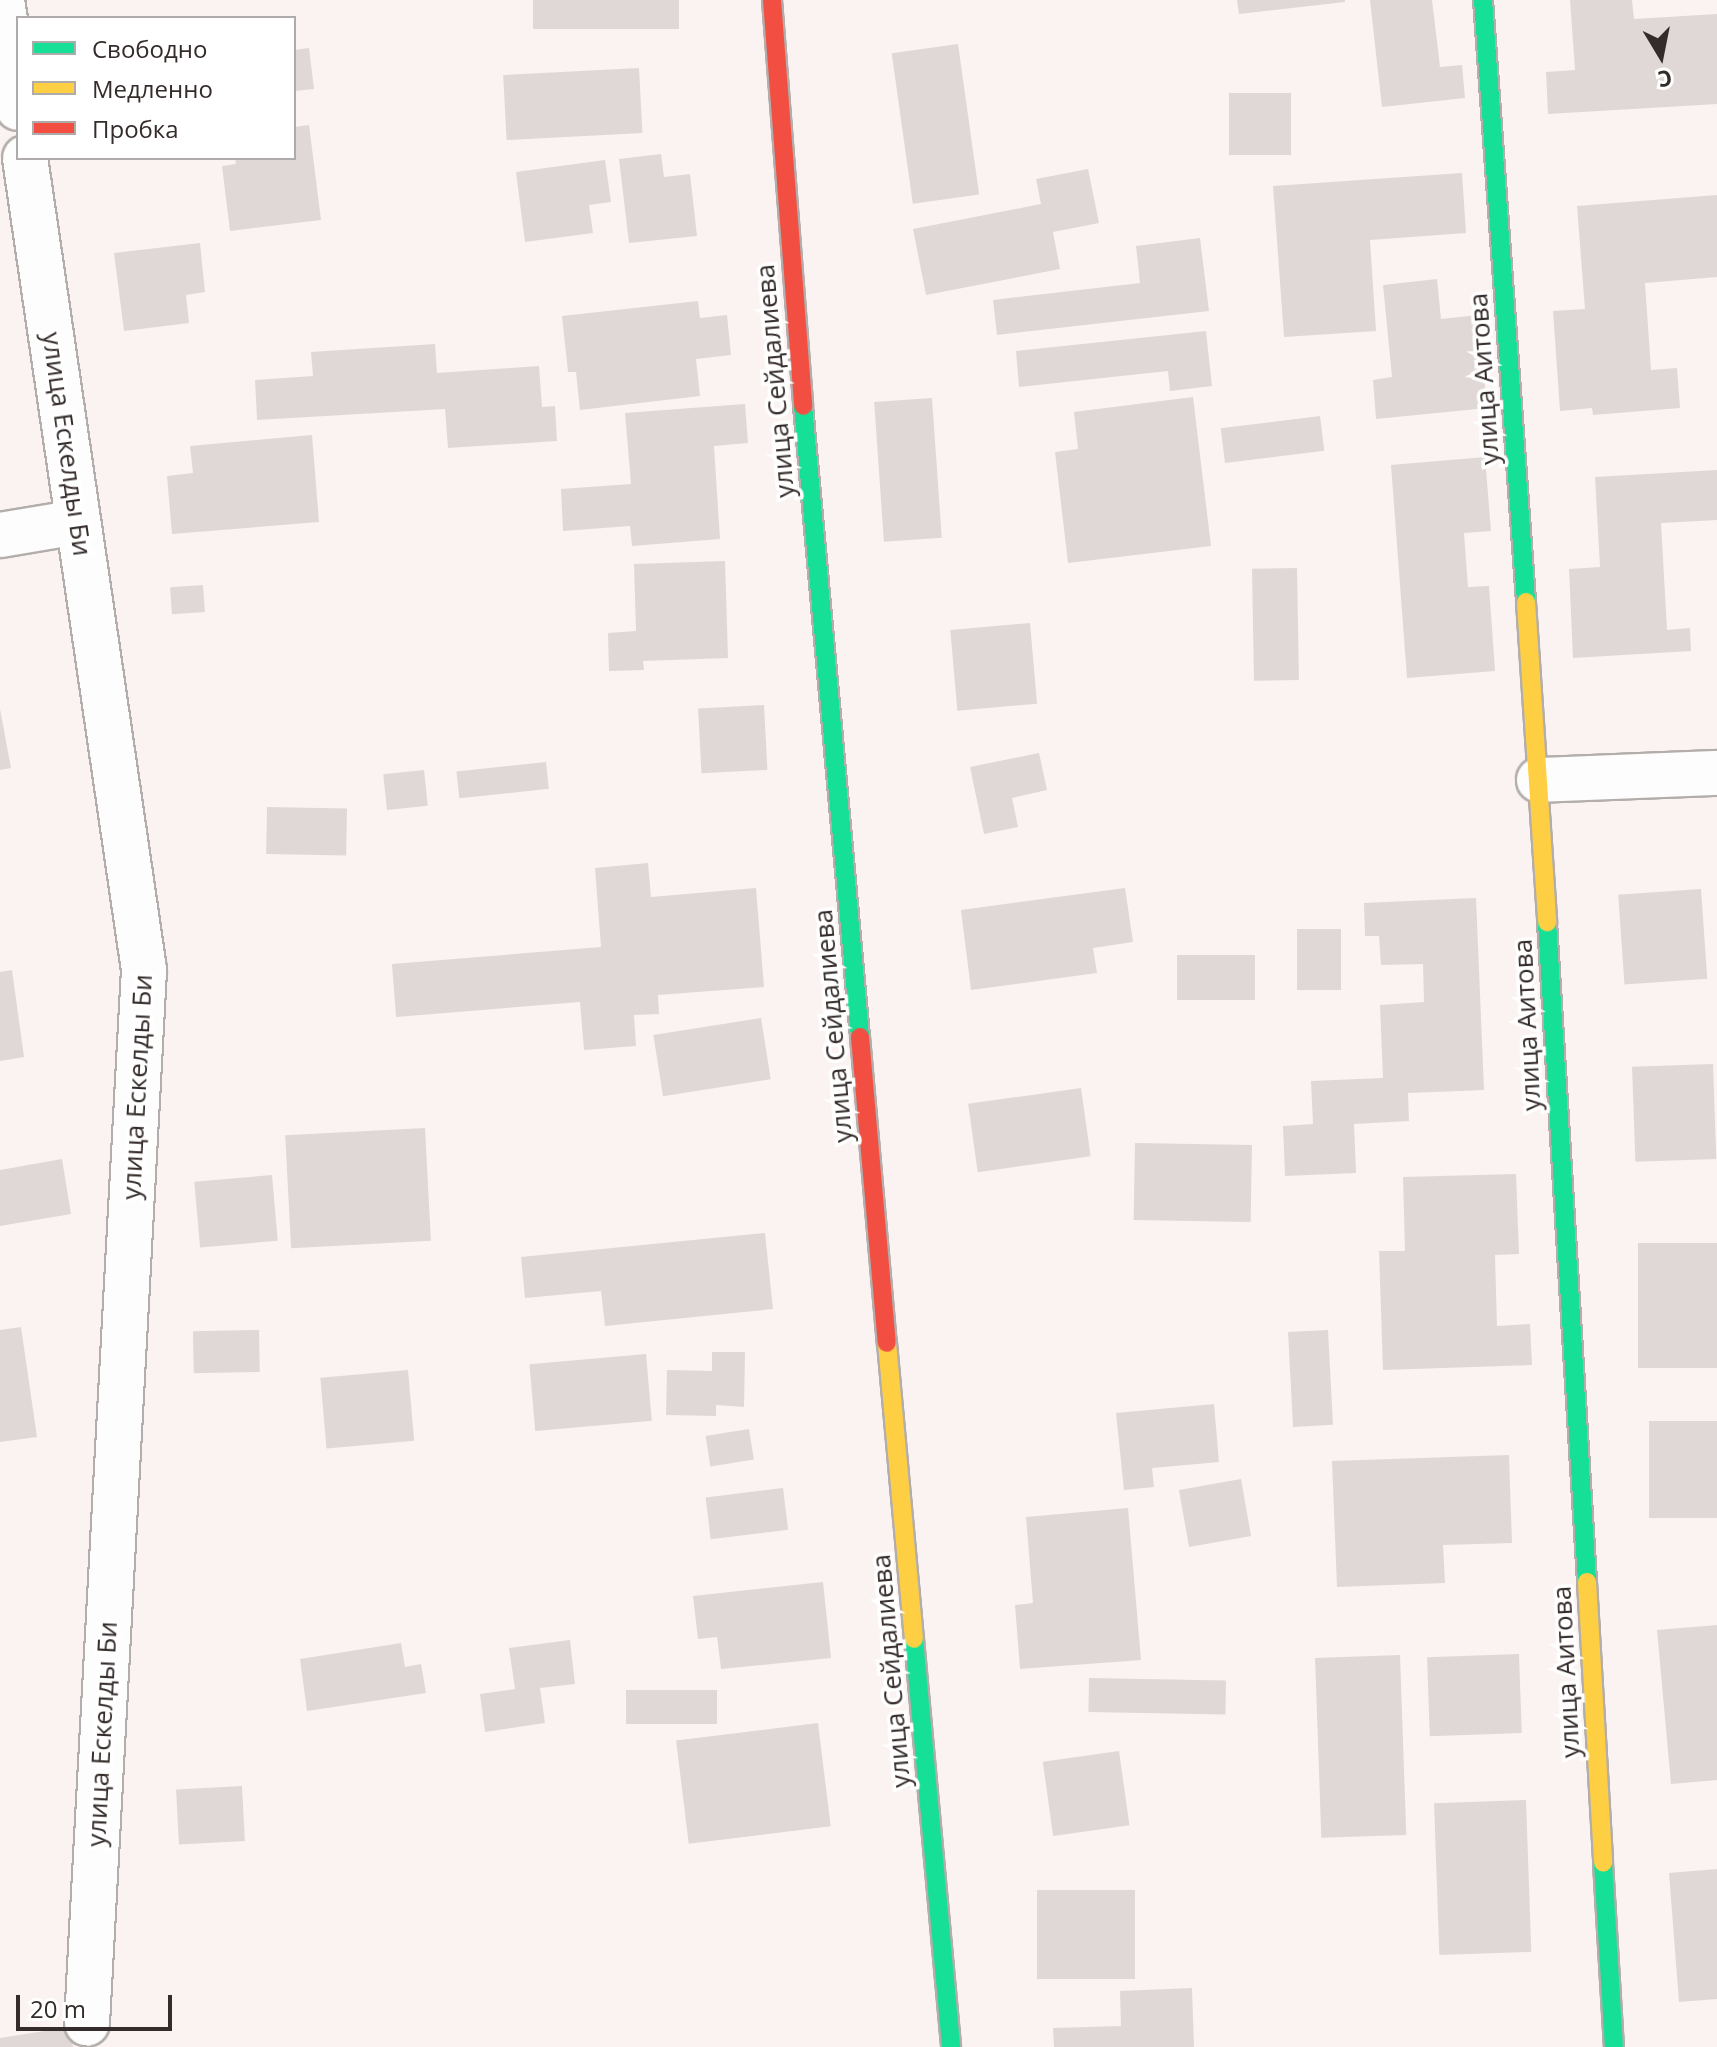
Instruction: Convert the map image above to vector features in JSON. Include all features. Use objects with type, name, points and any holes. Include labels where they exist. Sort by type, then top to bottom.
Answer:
[{"type":"street","points":[[2,0],[16,94]]},
{"type":"street","name":"улица Сейдалиева","points":[[772,0],[791,278],[951,2047]]},
{"type":"street","name":"улица Аитова","points":[[1483,0],[1539,780],[1614,2047]]},
{"type":"street","name":"улица Ескелды Би","points":[[25,160],[144,970],[87,2023]]},
{"type":"street","points":[[0,535],[78,522]]},
{"type":"street","points":[[1539,780],[1717,773]]},
{"type":"building","points":[[533,0],[679,0],[679,29],[533,29]]},
{"type":"building","points":[[1237,0],[1345,0],[1345,2],[1239,14]]},
{"type":"building","points":[[1370,0],[1432,0],[1440,67],[1462,65],[1465,98],[1382,107]]},
{"type":"building","points":[[1570,0],[1632,0],[1634,19],[1717,14],[1717,104],[1548,114],[1546,72],[1575,70]]},
{"type":"building","points":[[958,44],[979,195],[913,204],[892,53]]},
{"type":"building","points":[[309,48],[314,89],[296,91],[296,50]]},
{"type":"building","points":[[639,68],[642,133],[507,140],[503,75]]},
{"type":"building","points":[[1229,93],[1291,93],[1291,155],[1229,155]]},
{"type":"building","points":[[309,125],[321,220],[230,231],[222,166],[236,164],[235,160],[296,160],[296,127]]},
{"type":"building","points":[[661,154],[664,177],[690,174],[697,236],[629,243],[619,159]]},
{"type":"building","points":[[605,160],[611,202],[589,205],[593,233],[525,242],[516,172]]},
{"type":"building","points":[[1088,169],[1099,223],[1053,232],[1060,269],[926,295],[913,229],[1041,204],[1036,179]]},
{"type":"building","points":[[1462,173],[1466,233],[1370,240],[1376,331],[1284,337],[1273,186]]},
{"type":"building","points":[[1717,195],[1717,277],[1645,283],[1651,370],[1677,368],[1680,408],[1593,415],[1592,408],[1560,411],[1553,311],[1585,309],[1577,206]]},
{"type":"building","points":[[1200,238],[1209,311],[997,335],[993,300],[1140,283],[1136,246]]},
{"type":"building","points":[[200,243],[205,292],[186,295],[189,323],[124,331],[114,253]]},
{"type":"building","points":[[1437,279],[1441,319],[1478,315],[1487,408],[1376,419],[1373,380],[1392,377],[1383,285]]},
{"type":"building","points":[[698,301],[700,318],[727,315],[731,355],[696,359],[700,396],[580,410],[576,372],[568,372],[562,316]]},
{"type":"building","points":[[1206,331],[1212,386],[1170,391],[1168,371],[1019,387],[1016,351]]},
{"type":"building","points":[[435,344],[437,373],[539,366],[542,407],[555,406],[557,441],[448,448],[445,409],[257,420],[255,380],[313,376],[311,352]]},
{"type":"building","points":[[1193,397],[1211,546],[1068,563],[1055,452],[1078,449],[1074,412]]},
{"type":"building","points":[[932,398],[942,538],[884,542],[874,402]]},
{"type":"building","points":[[745,404],[748,443],[714,446],[720,539],[632,546],[630,526],[563,531],[561,489],[631,484],[625,413]]},
{"type":"building","points":[[1320,416],[1324,451],[1225,463],[1221,428]]},
{"type":"building","points":[[312,435],[319,522],[172,534],[167,476],[193,473],[190,446]]},
{"type":"building","points":[[1485,457],[1491,531],[1464,533],[1468,587],[1489,586],[1495,671],[1407,678],[1391,465]]},
{"type":"building","points":[[1717,470],[1717,520],[1661,523],[1667,630],[1690,628],[1691,651],[1573,658],[1569,569],[1600,567],[1595,477]]},
{"type":"building","points":[[725,561],[728,658],[643,661],[644,670],[609,671],[608,633],[636,631],[634,564]]},
{"type":"building","points":[[1297,568],[1299,680],[1254,681],[1252,569]]},
{"type":"building","points":[[203,585],[205,612],[172,614],[170,587]]},
{"type":"building","points":[[1030,623],[1037,704],[957,711],[950,630]]},
{"type":"building","points":[[764,705],[767,770],[701,773],[698,708]]},
{"type":"building","points":[[0,709],[11,768],[0,770]]},
{"type":"building","points":[[1039,753],[1047,790],[1012,798],[1018,827],[984,834],[970,767]]},
{"type":"building","points":[[546,762],[549,789],[459,798],[456,771]]},
{"type":"building","points":[[424,770],[428,806],[387,810],[383,774]]},
{"type":"building","points":[[267,807],[347,808],[346,855],[266,854]]},
{"type":"building","points":[[648,863],[651,897],[756,888],[764,987],[658,995],[659,1014],[634,1015],[636,1046],[584,1050],[580,1002],[396,1017],[392,964],[601,947],[595,868]]},
{"type":"building","points":[[1125,888],[1133,942],[1093,948],[1097,973],[971,990],[961,910]]},
{"type":"building","points":[[1701,889],[1707,979],[1624,985],[1618,895]]},
{"type":"building","points":[[1476,898],[1484,1090],[1408,1093],[1409,1121],[1354,1124],[1356,1173],[1285,1176],[1283,1126],[1313,1124],[1311,1081],[1383,1078],[1380,1005],[1424,1002],[1423,964],[1381,965],[1379,936],[1365,936],[1364,903]]},
{"type":"building","points":[[1297,929],[1341,929],[1341,990],[1297,990]]},
{"type":"building","points":[[1177,955],[1255,955],[1255,1000],[1177,1000]]},
{"type":"building","points":[[12,970],[24,1057],[0,1061],[0,972]]},
{"type":"building","points":[[761,1018],[771,1079],[663,1096],[653,1035]]},
{"type":"building","points":[[1713,1064],[1716,1159],[1635,1162],[1632,1067]]},
{"type":"building","points":[[1081,1088],[1091,1156],[978,1172],[968,1104]]},
{"type":"building","points":[[425,1128],[431,1241],[291,1248],[285,1135]]},
{"type":"building","points":[[1135,1143],[1252,1145],[1251,1222],[1134,1220]]},
{"type":"building","points":[[62,1159],[71,1214],[0,1226],[0,1170]]},
{"type":"building","points":[[1516,1174],[1519,1254],[1495,1255],[1497,1326],[1530,1324],[1532,1365],[1383,1370],[1379,1251],[1405,1251],[1403,1177]]},
{"type":"building","points":[[272,1175],[278,1241],[200,1248],[194,1182]]},
{"type":"building","points":[[765,1233],[773,1309],[605,1326],[601,1291],[525,1298],[521,1257]]},
{"type":"building","points":[[1638,1243],[1717,1243],[1717,1368],[1638,1368]]},
{"type":"building","points":[[21,1327],[37,1437],[0,1442],[0,1330]]},
{"type":"building","points":[[259,1330],[260,1372],[194,1373],[193,1331]]},
{"type":"building","points":[[1328,1330],[1333,1425],[1293,1427],[1288,1332]]},
{"type":"building","points":[[712,1352],[745,1352],[744,1407],[716,1405],[716,1416],[666,1415],[667,1370],[712,1371]]},
{"type":"building","points":[[646,1354],[652,1421],[535,1431],[529,1364]]},
{"type":"building","points":[[408,1370],[414,1441],[327,1448],[320,1378]]},
{"type":"building","points":[[1214,1404],[1219,1462],[1152,1468],[1154,1487],[1124,1490],[1116,1413]]},
{"type":"building","points":[[1649,1421],[1717,1421],[1717,1518],[1649,1518]]},
{"type":"building","points":[[749,1429],[754,1460],[710,1467],[706,1436]]},
{"type":"building","points":[[1509,1455],[1512,1543],[1443,1545],[1445,1583],[1337,1587],[1332,1461]]},
{"type":"building","points":[[1241,1479],[1251,1536],[1189,1547],[1179,1490]]},
{"type":"building","points":[[783,1488],[788,1530],[711,1539],[706,1498]]},
{"type":"building","points":[[1128,1508],[1141,1660],[1020,1669],[1015,1605],[1033,1603],[1026,1517]]},
{"type":"building","points":[[823,1582],[831,1658],[721,1669],[717,1637],[698,1639],[693,1596]]},
{"type":"building","points":[[1717,1625],[1717,1780],[1671,1784],[1657,1630]]},
{"type":"building","points":[[570,1640],[575,1684],[540,1688],[545,1723],[485,1732],[480,1694],[515,1689],[509,1648]]},
{"type":"building","points":[[401,1643],[405,1667],[421,1664],[426,1693],[307,1711],[300,1659]]},
{"type":"building","points":[[1519,1654],[1522,1733],[1430,1736],[1427,1657]]},
{"type":"building","points":[[1400,1655],[1406,1835],[1321,1838],[1315,1658]]},
{"type":"building","points":[[1089,1678],[1226,1680],[1225,1714],[1088,1712]]},
{"type":"building","points":[[626,1690],[717,1690],[717,1724],[626,1724]]},
{"type":"building","points":[[818,1723],[831,1826],[689,1844],[676,1740]]},
{"type":"building","points":[[1119,1751],[1129,1825],[1053,1836],[1043,1762]]},
{"type":"building","points":[[242,1786],[245,1841],[179,1844],[176,1789]]},
{"type":"building","points":[[1526,1800],[1531,1952],[1439,1955],[1434,1803]]},
{"type":"building","points":[[1717,1869],[1717,1999],[1679,2002],[1669,1873]]},
{"type":"building","points":[[1037,1890],[1135,1890],[1135,1979],[1037,1979]]},
{"type":"building","points":[[1192,1988],[1194,2047],[1054,2047],[1053,2028],[1121,2026],[1120,1991]]},
{"type":"building","points":[[70,2027],[73,2047],[0,2047],[0,2038]]},
{"type":"traffic: fast","points":[[1483,0],[1526,602]]},
{"type":"traffic: fast","points":[[803,406],[860,1037]]},
{"type":"traffic: fast","points":[[1547,922],[1587,1582]]},
{"type":"traffic: fast","points":[[914,1639],[951,2047]]},
{"type":"traffic: fast","points":[[1603,1863],[1614,2047]]},
{"type":"traffic: slow","points":[[1526,602],[1547,922]]},
{"type":"traffic: slow","points":[[887,1343],[914,1639]]},
{"type":"traffic: slow","points":[[1587,1582],[1603,1863]]},
{"type":"traffic: jam","points":[[772,0],[803,406]]},
{"type":"traffic: jam","points":[[860,1037],[887,1343]]}]
